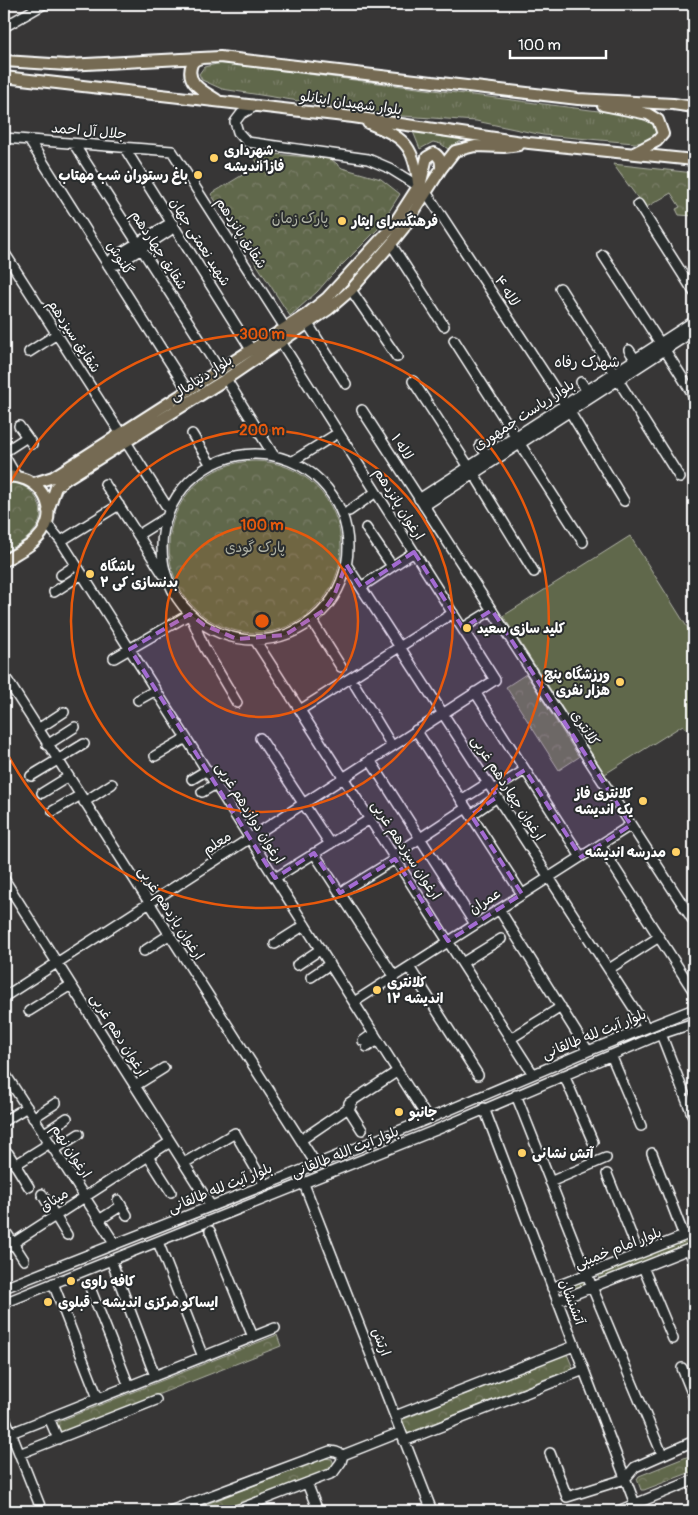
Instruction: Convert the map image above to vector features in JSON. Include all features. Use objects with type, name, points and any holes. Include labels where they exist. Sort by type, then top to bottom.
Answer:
[{"type":"main road","points":[[220,57],[197,59],[193,62],[191,73],[194,84],[221,102]]},
{"type":"main road","points":[[4,61],[24,64],[100,65],[220,57],[578,99],[674,104],[694,107]]},
{"type":"main road","name":"بلوار شهیدان اینانلو","points":[[4,77],[353,117],[529,143],[694,160]]},
{"type":"main road","points":[[578,99],[648,114],[658,120],[663,134],[657,141],[633,154]]},
{"type":"main road","points":[[353,117],[395,134],[406,144],[416,166],[422,189]]},
{"type":"main road","name":"بلوار دنیامالی","points":[[46,524],[56,487],[188,391],[223,375],[252,351],[286,329],[327,298],[392,227],[455,151],[475,146],[504,147],[529,143]]},
{"type":"main road","points":[[422,189],[427,157],[434,153],[439,156],[441,169]]},
{"type":"main road","name":"بلوار دنیامالی","points":[[34,483],[52,477],[124,438],[308,324],[351,290],[391,244],[403,228],[422,189]]},
{"type":"main road","points":[[4,476],[16,476],[34,483],[45,498],[48,511]]},
{"type":"main road","points":[[4,562],[36,540],[46,524]]},
{"type":"street","points":[[4,27],[44,4]]},
{"type":"street","points":[[4,57],[24,64]]},
{"type":"street","points":[[257,105],[241,114],[234,122],[242,138],[247,142],[368,159],[389,168],[422,189]]},
{"type":"street","name":"جلال آل احمد","points":[[4,138],[172,151]]},
{"type":"street","name":"گلنوش","points":[[30,140],[188,391]]},
{"type":"street","name":"شقایق چهاردهم","points":[[74,144],[274,456]]},
{"type":"street","name":"شهید نعمتی جهان","points":[[124,148],[174,224],[252,351]]},
{"type":"street","name":"شقایق پانزدهم","points":[[172,151],[286,329]]},
{"type":"street","name":"لاله ۴","points":[[422,189],[624,501]]},
{"type":"street","points":[[638,204],[694,292]]},
{"type":"street","points":[[108,265],[118,264],[140,245],[169,231],[174,224]]},
{"type":"street","points":[[391,244],[444,326]]},
{"type":"street","name":"شقایق سیزدهم","points":[[4,252],[124,438],[168,513]]},
{"type":"street","points":[[603,255],[694,396]]},
{"type":"street","points":[[560,288],[680,478]]},
{"type":"street","points":[[351,290],[397,357]]},
{"type":"street","name":"بلوار ریاست جمهوری","points":[[422,502],[443,486],[663,347],[694,321]]},
{"type":"street","points":[[308,324],[346,384]]},
{"type":"street","name":"بلوار ریاست جمهوری","points":[[578,401],[587,391],[616,377],[635,359],[694,331]]},
{"type":"street","points":[[29,352],[57,334]]},
{"type":"street","points":[[454,340],[583,542]]},
{"type":"street","name":"ارغوان پانزدهم","points":[[281,342],[495,680]]},
{"type":"street","points":[[629,350],[635,359]]},
{"type":"street","points":[[413,381],[534,572]]},
{"type":"street","points":[[581,382],[587,391]]},
{"type":"street","name":"لاله ۱","points":[[362,410],[422,502]]},
{"type":"street","points":[[16,476],[4,453],[30,441],[19,426]]},
{"type":"street","points":[[293,461],[338,433]]},
{"type":"street","points":[[192,434],[211,465]]},
{"type":"street","name":"بلوار ریاست جمهوری","points":[[471,470],[487,455],[518,440]]},
{"type":"street","points":[[480,445],[487,455]]},
{"type":"street","points":[[105,484],[178,600],[190,614],[204,625],[220,634],[237,639],[255,640],[285,636],[312,621],[324,610],[342,581],[346,564],[348,547],[342,514],[336,501],[318,479],[293,461],[261,454],[235,456],[211,465],[186,484],[168,513],[163,534],[162,551],[164,568],[170,585]]},
{"type":"street","points":[[348,511],[376,492]]},
{"type":"street","name":"کلانتری","points":[[422,502],[694,922]]},
{"type":"street","points":[[61,542],[119,505]]},
{"type":"street","points":[[138,535],[168,513]]},
{"type":"street","name":"ارغوان دوازدهم غربی","points":[[46,524],[61,542],[82,574],[428,1119]]},
{"type":"street","points":[[366,528],[392,566]]},
{"type":"street","points":[[362,587],[414,552]]},
{"type":"street","name":"ارغوان چهاردهم غربی","points":[[346,564],[646,1027]]},
{"type":"street","points":[[61,575],[76,565]]},
{"type":"street","points":[[54,592],[82,574]]},
{"type":"street","points":[[463,628],[492,610]]},
{"type":"street","points":[[300,710],[453,612]]},
{"type":"street","points":[[114,658],[190,614]]},
{"type":"street","points":[[190,614],[204,648],[237,702]]},
{"type":"street","points":[[312,621],[340,668]]},
{"type":"street","name":"ارغوان سیزدهم غربی","points":[[255,640],[533,1074]]},
{"type":"street","name":"ارغوان یازدهم غربی","points":[[4,675],[316,1164]]},
{"type":"street","name":"معلم","points":[[4,996],[495,680]]},
{"type":"street","points":[[354,685],[392,746]]},
{"type":"street","points":[[138,700],[156,690]]},
{"type":"street","points":[[475,692],[581,857]]},
{"type":"street","points":[[38,729],[64,712]]},
{"type":"street","points":[[47,745],[75,727]]},
{"type":"street","points":[[416,730],[522,894]]},
{"type":"street","points":[[155,756],[186,738]]},
{"type":"street","points":[[260,738],[330,844]]},
{"type":"street","points":[[31,776],[84,744]]},
{"type":"street","points":[[370,760],[475,924]]},
{"type":"street","points":[[192,779],[207,770]]},
{"type":"street","points":[[340,893],[420,839],[468,812],[493,790],[525,770]]},
{"type":"street","points":[[42,793],[68,778]]},
{"type":"street","points":[[53,811],[112,784]]},
{"type":"street","points":[[202,792],[216,784]]},
{"type":"street","points":[[461,800],[493,790]]},
{"type":"street","points":[[275,878],[370,819]]},
{"type":"street","name":"عمران","points":[[354,1002],[631,825]]},
{"type":"street","points":[[600,845],[694,992]]},
{"type":"street","points":[[314,853],[394,976]]},
{"type":"street","name":"ارغوان دهم غربی","points":[[4,879],[211,1206]]},
{"type":"street","points":[[499,909],[588,1051]]},
{"type":"street","points":[[275,944],[305,925]]},
{"type":"street","points":[[144,951],[169,935]]},
{"type":"street","points":[[609,969],[659,937]]},
{"type":"street","points":[[462,963],[501,939]]},
{"type":"street","points":[[297,965],[321,949]]},
{"type":"street","points":[[311,977],[330,964]]},
{"type":"street","points":[[409,966],[478,1075]]},
{"type":"street","points":[[29,1011],[71,985]]},
{"type":"street","points":[[510,1039],[561,1007]]},
{"type":"street","name":"بلوار آیت لله طالقانی","points":[[4,1288],[265,1185],[646,1027],[694,1009]]},
{"type":"street","name":"بلوار آیت الله طالقانی","points":[[4,1303],[304,1184],[661,1034],[694,1023]]},
{"type":"street","points":[[661,1034],[694,1119]]},
{"type":"street","points":[[365,1044],[376,1036]]},
{"type":"street","points":[[611,1055],[641,1126]]},
{"type":"street","points":[[135,1086],[164,1068]]},
{"type":"street","points":[[301,1140],[351,1106],[349,1103],[398,1071]]},
{"type":"street","name":"ارغوان نهم","points":[[4,1072],[8,1086],[26,1107],[115,1244]]},
{"type":"street","points":[[564,1075],[593,1142]]},
{"type":"street","points":[[498,1089],[504,1100]]},
{"type":"street","points":[[516,1095],[587,1275],[662,1454]]},
{"type":"street","points":[[33,1118],[56,1102]]},
{"type":"street","points":[[4,1121],[26,1107]]},
{"type":"street","points":[[348,1108],[362,1130]]},
{"type":"street","name":"آتشنشان","points":[[484,1108],[635,1504]]},
{"type":"street","points":[[43,1134],[67,1118]]},
{"type":"street","points":[[184,1163],[235,1133],[265,1185]]},
{"type":"street","points":[[15,1165],[79,1134]]},
{"type":"street","name":"میثاق","points":[[4,1249],[170,1142]]},
{"type":"street","points":[[8,1153],[29,1188]]},
{"type":"street","points":[[652,1153],[684,1236]]},
{"type":"street","points":[[148,1156],[171,1192]]},
{"type":"street","points":[[550,1182],[606,1158]]},
{"type":"street","points":[[607,1174],[639,1254]]},
{"type":"street","name":"ارتش","points":[[304,1184],[432,1511]]},
{"type":"street","points":[[42,1194],[67,1235]]},
{"type":"street","points":[[99,1220],[119,1203],[127,1215]]},
{"type":"street","points":[[192,1213],[196,1226]]},
{"type":"street","points":[[4,1229],[24,1260]]},
{"type":"street","points":[[210,1231],[252,1338]]},
{"type":"street","name":"بلوار امام خمینی","points":[[552,1288],[694,1232]]},
{"type":"street","points":[[158,1242],[203,1357]]},
{"type":"street","points":[[691,1248],[694,1264]]},
{"type":"street","name":"بلوار امام خمینی","points":[[557,1301],[691,1248]]},
{"type":"street","points":[[111,1260],[155,1376]]},
{"type":"street","points":[[643,1267],[673,1340]]},
{"type":"street","points":[[53,1283],[98,1398]]},
{"type":"street","points":[[89,1284],[128,1386]]},
{"type":"street","points":[[11,1433],[275,1328]]},
{"type":"street","points":[[394,1416],[574,1346]]},
{"type":"street","points":[[682,1368],[694,1398]]},
{"type":"street","points":[[170,1511],[330,1451],[342,1455],[403,1436],[584,1370]]},
{"type":"street","points":[[19,1454],[156,1400]]},
{"type":"street","points":[[4,1415],[42,1511]]},
{"type":"street","points":[[49,1418],[58,1439]]},
{"type":"street","points":[[550,1453],[567,1497],[625,1479],[634,1467],[694,1441]]},
{"type":"street","points":[[234,1511],[333,1473],[341,1462],[342,1455]]},
{"type":"street","points":[[618,1511],[694,1480]]},
{"type":"street","points":[[308,1483],[318,1511]]},
{"type":"street","points":[[261,1501],[265,1511]]},
{"type":"highlighted area","points":[[414,552],[463,628],[492,610],[631,825],[581,857],[525,770],[493,790],[497,797],[471,815],[522,894],[448,941],[395,859],[340,893],[314,853],[275,878],[130,649],[190,614],[204,625],[237,639],[285,635],[324,610],[334,596],[346,564],[361,587]]},
{"type":"green space","points":[[221,63],[630,115],[660,128],[658,135],[646,143],[634,143],[543,135],[476,121],[388,115],[222,89],[202,80],[199,74],[204,67]]},
{"type":"green space","points":[[412,129],[469,136],[448,149],[441,144],[433,142],[420,149]]},
{"type":"green space","name":"پارک زمان","points":[[250,152],[331,159],[342,168],[381,179],[400,194],[378,229],[317,292],[290,316],[211,194],[259,165]]},
{"type":"green space","points":[[613,164],[694,173],[694,216],[679,215],[676,209],[680,207],[671,193],[645,208]]},
{"type":"green space","name":"پارک گودی","points":[[255,461],[272,463],[288,468],[316,486],[334,514],[339,530],[341,547],[339,564],[334,580],[316,608],[288,626],[272,631],[255,633],[238,631],[222,626],[194,608],[176,580],[171,564],[169,547],[171,530],[176,514],[194,486],[222,468],[238,463]]},
{"type":"green space","points":[[15,483],[23,486],[35,496],[41,510],[40,517],[38,525],[30,535],[4,553],[4,484]]},
{"type":"green space","name":"ورزشگاه پنج هزار نفری","points":[[630,536],[694,638],[694,725],[687,730],[683,725],[605,774],[503,616]]},
{"type":"green space","points":[[526,674],[579,757],[559,770],[506,687]]},
{"type":"green space","points":[[694,1235],[694,1244],[600,1280],[598,1276],[599,1273]]},
{"type":"green space","points":[[583,1280],[587,1283],[586,1285],[566,1293],[563,1292],[563,1287]]},
{"type":"green space","points":[[277,1335],[281,1346],[61,1433],[57,1432],[55,1425],[57,1422]]},
{"type":"green space","points":[[567,1354],[573,1368],[404,1435],[399,1421]]},
{"type":"green space","points":[[694,1454],[694,1471],[641,1490],[637,1479],[639,1476]]},
{"type":"green space","points":[[324,1458],[332,1459],[334,1465],[331,1470],[226,1511],[189,1511]]},
{"type":"place","name":"شهرداری فاز1اندیشه","points":[[214,158]]},
{"type":"place","name":"باغ رستوران شب مهتاب","points":[[198,175]]},
{"type":"place","name":"فرهنگسرای ایثار","points":[[342,221]]},
{"type":"place","name":"باشگاه بدنسازی کی ۲","points":[[90,574]]},
{"type":"place","name":"کلید سازی سعید","points":[[467,628]]},
{"type":"place","name":"ورزشگاه پنج هزار نفری","points":[[620,682]]},
{"type":"place","name":"کلانتری فاز یک اندیشه","points":[[643,801]]},
{"type":"place","name":"مدرسه اندیشه","points":[[676,852]]},
{"type":"place","name":"کلانتری ۱۲ اندیشه","points":[[377,990]]},
{"type":"place","name":"جانبو","points":[[399,1112]]},
{"type":"place","name":"آتش نشانی","points":[[522,1153]]},
{"type":"place","name":"کافه راوی","points":[[71,1281]]},
{"type":"place","name":"ایساکو مرکزی اندیشه - قبلوی","points":[[48,1302]]},
{"type":"district","name":"شهرک رفاه","points":[[587,362]]}]
